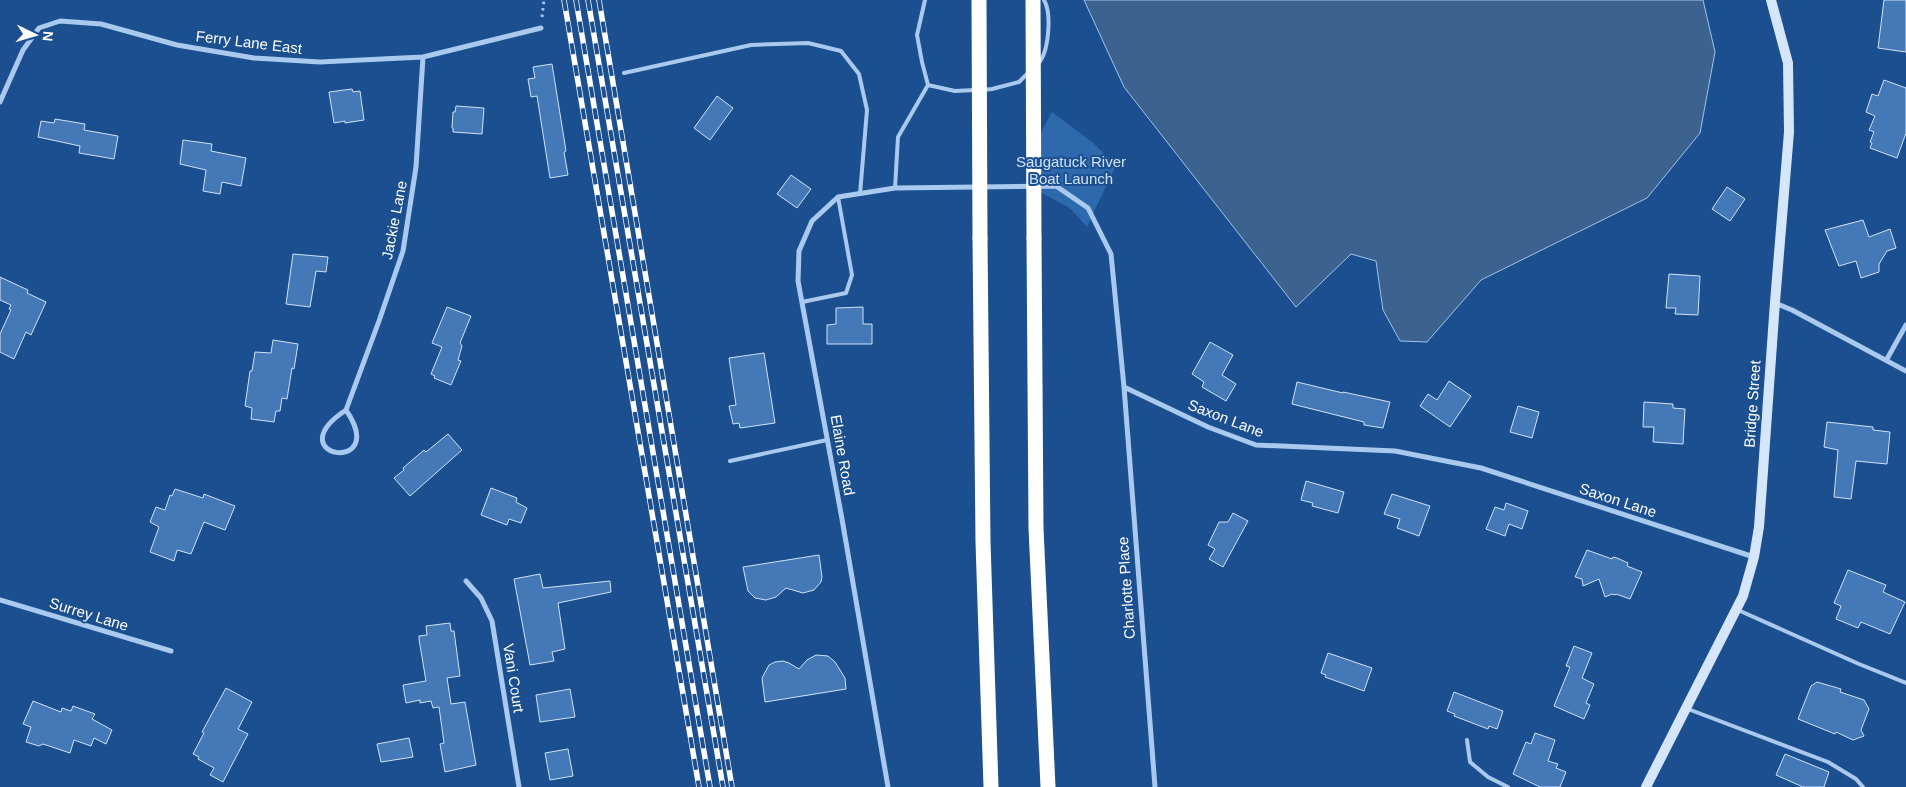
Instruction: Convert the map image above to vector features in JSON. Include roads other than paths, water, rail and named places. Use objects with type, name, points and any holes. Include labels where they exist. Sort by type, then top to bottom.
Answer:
[{"type":"highway","points":[[979,0],[983,542],[991,787]]},
{"type":"highway","points":[[1033,0],[1036,528],[1041,671],[1048,787]]},
{"type":"main road","name":"Bridge Street","points":[[1646,787],[1743,596],[1754,557],[1759,527],[1775,302],[1790,132],[1788,63],[1771,0]]},
{"type":"street","name":"Ferry Lane East","points":[[0,102],[23,50],[40,28],[60,21],[101,24],[177,45],[254,58],[320,62],[423,57],[541,28]]},
{"type":"street","name":"Jackie Lane","points":[[346,410],[352,419],[357,435],[355,444],[349,452],[340,454],[331,452],[325,448],[322,439],[325,430],[336,417],[346,410],[380,321],[403,251],[416,167],[423,57]]},
{"type":"street","points":[[838,198],[895,188],[1056,186],[1088,208],[1111,254],[1124,387]]},
{"type":"street","name":"Elaine Road","points":[[838,198],[812,221],[799,251],[798,281],[888,787]]},
{"type":"street","points":[[1775,302],[1887,359],[1906,371]]},
{"type":"street","points":[[1887,359],[1906,325]]},
{"type":"street","name":"Saxon Lane","points":[[1124,387],[1208,427],[1256,446],[1395,451],[1481,468],[1754,557]]},
{"type":"street","name":"Charlotte Place","points":[[1124,387],[1154,787]]},
{"type":"street","name":"Vani Court","points":[[466,581],[481,598],[492,620],[519,787]]},
{"type":"street","name":"Surrey Lane","points":[[0,600],[171,651]]},
{"type":"lane","points":[[895,188],[898,137],[928,85],[917,35],[925,0]]},
{"type":"lane","points":[[928,85],[955,91],[992,89],[1019,82],[1042,61],[1048,35],[1048,7],[1044,0]]},
{"type":"lane","points":[[624,73],[750,45],[808,43],[841,51],[859,74],[866,110],[860,194]]},
{"type":"lane","points":[[802,302],[846,293],[852,276],[838,198]]},
{"type":"lane","points":[[730,461],[827,440]]},
{"type":"lane","points":[[1736,609],[1906,683]]},
{"type":"lane","points":[[1686,708],[1828,762],[1856,778],[1863,787]]},
{"type":"lane","points":[[1467,740],[1470,762],[1488,777],[1508,787]]},
{"type":"railway","points":[[564,0],[699,787]]},
{"type":"railway","points":[[576,0],[710,787]]},
{"type":"railway","points":[[588,0],[723,787]]},
{"type":"railway","points":[[599,0],[732,787]]},
{"type":"park label","name":"Saugatuck River Boat Launch","points":[[1071,170]]}]
